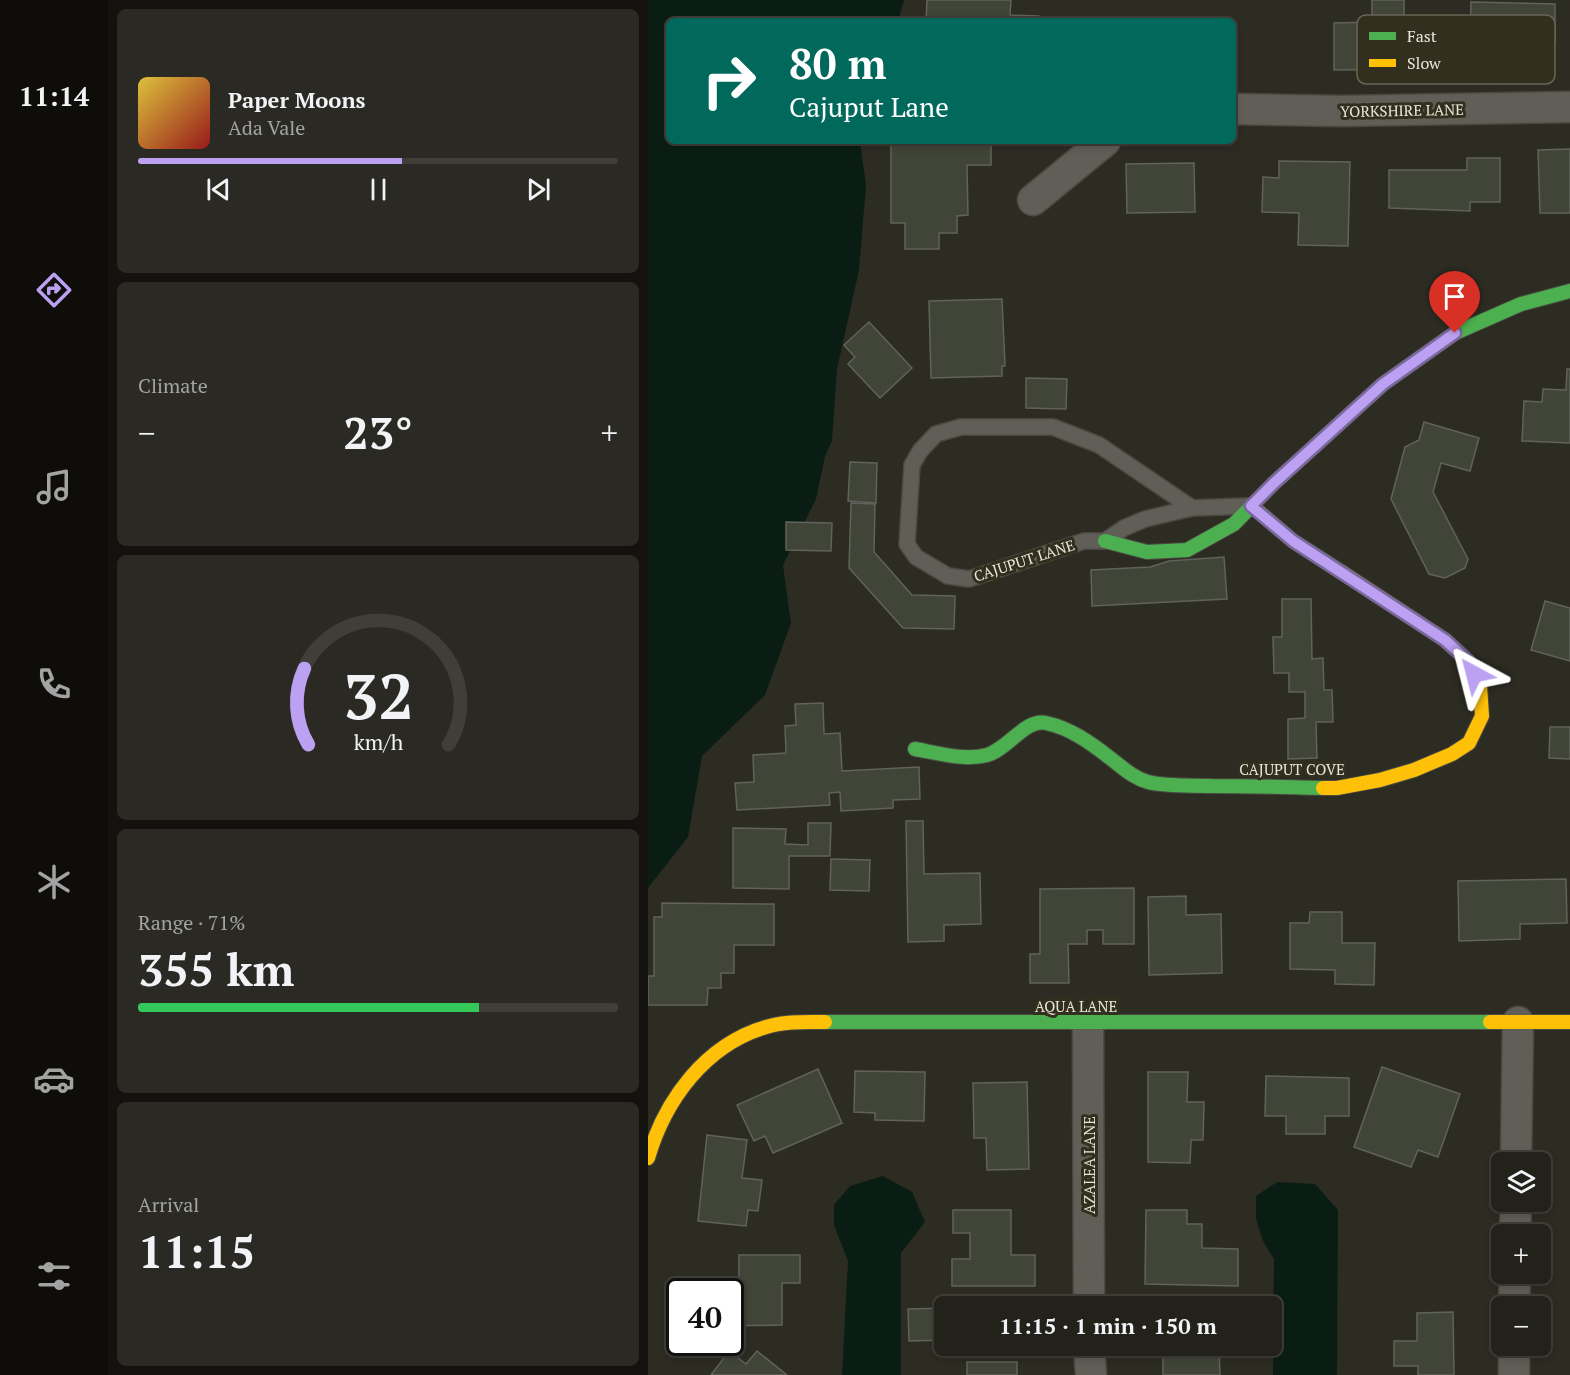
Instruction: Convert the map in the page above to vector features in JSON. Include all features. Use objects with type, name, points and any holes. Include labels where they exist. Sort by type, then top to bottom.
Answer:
[{"type":"street","name":"YORKSHIRE LANE","points":[[1236,109],[1342,111],[1570,107]]},
{"type":"street","points":[[1033,200],[1101,144]]},
{"type":"street","name":"CAJUPUT LANE","points":[[1105,541],[1147,552],[1187,550],[1234,524],[1274,483],[1383,384],[1455,333],[1521,304],[1570,291]]},
{"type":"street","name":"CAJUPUT COVE","points":[[915,749],[972,758],[990,754],[1007,744],[1019,732],[1033,724],[1044,722],[1073,733],[1093,744],[1132,775],[1149,782],[1174,785],[1338,788],[1380,780],[1414,770],[1452,754],[1469,743],[1482,716],[1480,686],[1468,661],[1445,640],[1293,541],[1251,506]]},
{"type":"street","name":"AQUA LANE","points":[[648,1158],[660,1121],[674,1097],[711,1057],[734,1042],[761,1029],[792,1022],[1570,1022]]},
{"type":"street","points":[[1516,1152],[1518,1022]]},
{"type":"street","name":"AZALEA LANE","points":[[1088,1023],[1089,1296]]},
{"type":"street","points":[[1090,1356],[1091,1375]]},
{"type":"street","points":[[1514,1356],[1514,1375]]},
{"type":"lane","name":"CAJUPUT LANE","points":[[1105,541],[1084,541],[969,579],[948,576],[916,557],[907,544],[912,465],[920,451],[936,434],[961,427],[1053,427],[1099,445],[1192,508]]},
{"type":"lane","points":[[1105,541],[1124,528],[1145,519],[1192,508],[1251,506]]},
{"type":"shaded area","points":[[648,0],[904,0],[899,18],[666,18],[666,144],[860,144],[866,185],[859,270],[837,369],[832,441],[825,456],[816,499],[783,565],[791,623],[765,695],[702,756],[688,837],[648,888]]},
{"type":"shaded area","points":[[883,1176],[912,1192],[925,1222],[901,1253],[901,1375],[842,1375],[848,1261],[834,1225],[834,1205],[850,1186]]},
{"type":"shaded area","points":[[1277,1182],[1315,1184],[1338,1210],[1337,1375],[1273,1375],[1273,1356],[1282,1356],[1282,1296],[1274,1296],[1274,1259],[1263,1241],[1256,1219],[1256,1196]]},
{"type":"building","points":[[927,0],[1011,0],[1010,15],[1039,16],[1039,18],[926,18]]},
{"type":"building","points":[[1372,0],[1404,0],[1404,15],[1372,15]]},
{"type":"building","points":[[1471,2],[1555,4],[1555,15],[1471,15]]},
{"type":"building","points":[[1357,22],[1357,70],[1334,70],[1334,23]]},
{"type":"building","points":[[891,144],[991,144],[991,165],[967,165],[968,215],[957,216],[957,233],[939,233],[939,249],[905,249],[905,223],[891,223]]},
{"type":"building","points":[[1570,149],[1570,213],[1540,213],[1538,150]]},
{"type":"building","points":[[1467,158],[1500,158],[1500,202],[1470,202],[1470,211],[1389,208],[1389,170],[1467,170]]},
{"type":"building","points":[[1279,161],[1350,162],[1348,246],[1298,245],[1299,213],[1262,212],[1263,177],[1279,178]]},
{"type":"building","points":[[1194,163],[1195,212],[1127,213],[1126,164]]},
{"type":"building","points":[[1002,299],[1005,366],[1002,366],[1002,376],[931,378],[929,301]]},
{"type":"building","points":[[869,322],[912,368],[880,398],[848,364],[855,357],[844,345]]},
{"type":"building","points":[[1567,369],[1570,369],[1570,443],[1522,441],[1524,401],[1542,402],[1543,389],[1566,390]]},
{"type":"building","points":[[1026,378],[1067,379],[1066,409],[1026,408]]},
{"type":"building","points":[[1424,422],[1479,438],[1470,471],[1441,463],[1433,492],[1468,559],[1465,568],[1445,578],[1429,574],[1391,499],[1405,447],[1419,440]]},
{"type":"building","points":[[850,462],[877,463],[876,503],[848,501]]},
{"type":"building","points":[[851,503],[875,504],[874,552],[912,595],[955,596],[954,629],[903,628],[849,568]]},
{"type":"building","points":[[786,522],[832,523],[831,551],[786,550]]},
{"type":"building","points":[[1224,557],[1227,599],[1092,606],[1091,570],[1150,567],[1169,561]]},
{"type":"building","points":[[1282,599],[1311,599],[1312,659],[1323,658],[1324,690],[1332,690],[1333,722],[1316,722],[1317,758],[1288,759],[1288,719],[1305,718],[1305,692],[1289,692],[1289,673],[1274,673],[1273,637],[1282,637]]},
{"type":"building","points":[[1545,601],[1570,608],[1570,661],[1531,650]]},
{"type":"building","points":[[823,703],[824,734],[840,733],[842,771],[919,767],[920,799],[893,800],[893,808],[841,811],[840,792],[829,793],[830,805],[737,810],[735,783],[754,782],[753,755],[786,753],[785,726],[796,725],[795,704]]},
{"type":"building","points":[[1550,727],[1570,727],[1570,759],[1549,758]]},
{"type":"building","points":[[906,821],[923,821],[924,874],[980,873],[981,924],[944,925],[944,941],[908,942]]},
{"type":"building","points":[[808,823],[831,823],[830,856],[789,856],[789,889],[733,888],[733,828],[786,829],[785,844],[808,845]]},
{"type":"building","points":[[831,859],[870,860],[869,891],[830,890]]},
{"type":"building","points":[[1566,879],[1567,923],[1520,924],[1520,939],[1459,941],[1458,881]]},
{"type":"building","points":[[1134,888],[1134,944],[1103,944],[1103,930],[1087,930],[1087,944],[1068,944],[1069,983],[1030,983],[1030,954],[1040,954],[1040,889]]},
{"type":"building","points":[[1186,896],[1186,915],[1221,914],[1222,973],[1149,975],[1148,897]]},
{"type":"building","points":[[662,903],[774,904],[774,945],[734,945],[734,973],[721,973],[721,988],[708,988],[707,1005],[648,1005],[648,976],[654,976],[654,917],[662,917]]},
{"type":"building","points":[[1310,912],[1342,912],[1342,943],[1375,943],[1374,985],[1335,984],[1335,970],[1290,969],[1290,923],[1309,923]]},
{"type":"building","points":[[1382,1067],[1460,1094],[1438,1157],[1418,1150],[1411,1167],[1354,1147]]},
{"type":"building","points":[[818,1069],[842,1123],[773,1153],[765,1136],[754,1141],[737,1105]]},
{"type":"building","points":[[855,1071],[925,1072],[924,1121],[875,1120],[875,1113],[854,1112]]},
{"type":"building","points":[[1148,1072],[1188,1072],[1187,1102],[1204,1102],[1203,1140],[1191,1140],[1190,1163],[1148,1162]]},
{"type":"building","points":[[1266,1076],[1349,1078],[1349,1116],[1325,1116],[1325,1134],[1286,1134],[1286,1116],[1265,1116]]},
{"type":"building","points":[[1027,1082],[1029,1169],[987,1170],[986,1138],[974,1138],[973,1083]]},
{"type":"building","points":[[707,1135],[747,1140],[742,1178],[762,1180],[758,1211],[748,1210],[746,1226],[698,1221]]},
{"type":"building","points":[[953,1210],[1011,1210],[1011,1255],[1035,1255],[1035,1286],[952,1286],[952,1259],[970,1259],[970,1233],[953,1233]]},
{"type":"building","points":[[1146,1210],[1187,1210],[1187,1224],[1202,1224],[1202,1248],[1238,1249],[1238,1286],[1145,1284]]},
{"type":"building","points":[[739,1255],[800,1255],[800,1283],[782,1283],[782,1325],[744,1326],[744,1278],[739,1278]]},
{"type":"building","points":[[934,1308],[934,1340],[909,1341],[908,1309]]},
{"type":"building","points":[[1453,1312],[1454,1375],[1418,1375],[1418,1366],[1394,1366],[1394,1341],[1417,1341],[1417,1313]]},
{"type":"building","points":[[757,1351],[787,1375],[711,1375],[725,1356],[736,1356],[746,1364]]},
{"type":"building","points":[[1163,1356],[1219,1356],[1220,1375],[1163,1375]]},
{"type":"building","points":[[967,1362],[1017,1362],[1017,1375],[967,1375]]},
{"type":"traffic: fast","points":[[1105,541],[1147,552],[1187,550],[1234,524],[1274,483],[1383,384],[1455,333],[1521,304],[1570,291]]},
{"type":"traffic: fast","points":[[1252,506],[1293,541],[1343,573]]},
{"type":"traffic: fast","points":[[915,749],[960,757],[978,757],[995,752],[1031,725],[1046,723],[1063,728],[1080,737],[1133,775],[1148,782],[1180,786],[1323,788]]},
{"type":"traffic: fast","points":[[825,1022],[1490,1022]]},
{"type":"traffic: slow","points":[[1323,788],[1337,788],[1380,780],[1414,770],[1452,754],[1469,743],[1482,716],[1480,686],[1468,661],[1445,640],[1343,573]]},
{"type":"traffic: slow","points":[[648,1158],[655,1136],[677,1096],[706,1061],[724,1047],[744,1035],[773,1025],[825,1022]]},
{"type":"traffic: slow","points":[[1490,1022],[1570,1022]]},
{"type":"route","points":[[1455,333],[1383,384],[1251,506],[1293,541],[1445,640],[1468,661],[1474,674]]}]
